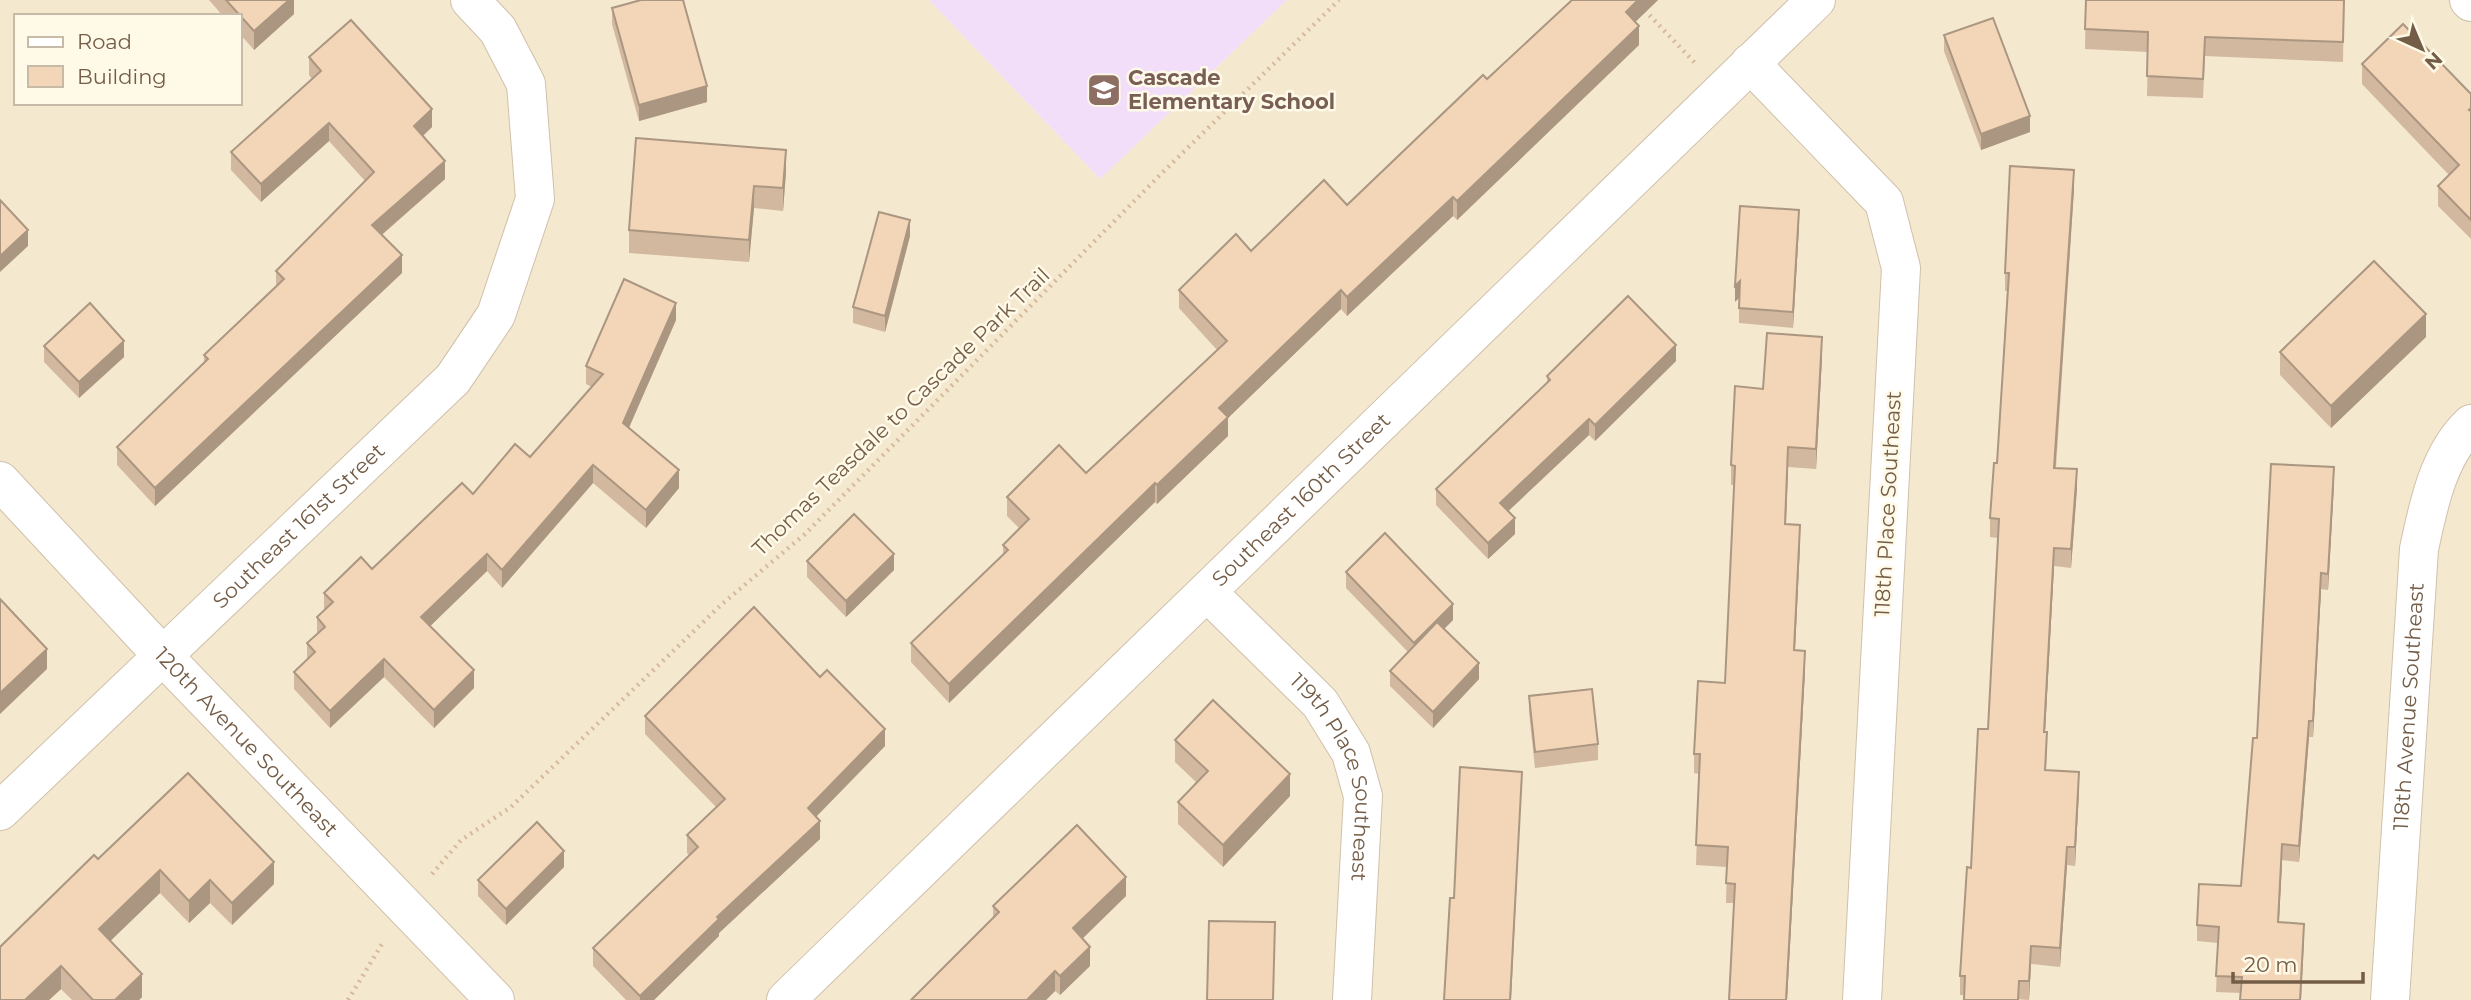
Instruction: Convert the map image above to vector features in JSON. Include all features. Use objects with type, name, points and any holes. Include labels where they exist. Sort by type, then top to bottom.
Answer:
[{"type":"street","name":"Southeast 161st Street","points":[[0,811],[453,379],[496,315],[535,199],[526,84],[498,30],[470,0]]},
{"type":"street","name":"Southeast 160th Street","points":[[786,1000],[1816,0]]},
{"type":"street","name":"118th Place Southeast","points":[[1750,63],[1884,202],[1900,268],[1862,1000]]},
{"type":"street","name":"118th Avenue Southeast","points":[[2390,1000],[2419,550],[2431,495],[2460,434],[2471,424]]},
{"type":"street","name":"120th Avenue Southeast","points":[[0,481],[164,657],[495,1000]]},
{"type":"street","name":"119th Place Southeast","points":[[1208,593],[1320,703],[1350,753],[1363,796],[1352,1000]]},
{"type":"path","name":"Thomas Teasdale to Cascade Park Trail","points":[[348,1000],[405,907],[461,840],[511,807],[722,604],[805,534],[1161,174],[1339,0]]},
{"type":"path","points":[[1635,0],[1722,91]]},
{"type":"shaded area","points":[[0,0],[929,0],[1100,179],[1287,0],[2471,0],[2471,1000],[0,1000]]},
{"type":"shaded area","name":"Cascade Elementary School","points":[[929,0],[1287,0],[1100,179]]},
{"type":"building","points":[[226,0],[289,0],[254,31],[242,18],[242,14],[239,14]]},
{"type":"building","points":[[641,0],[683,0],[707,86],[639,105],[612,8]]},
{"type":"building","points":[[1572,0],[1638,0],[1626,12],[1639,26],[1457,201],[1453,197],[1347,297],[1341,290],[1219,408],[1228,417],[1157,485],[1155,483],[949,684],[911,643],[1008,550],[1003,545],[1029,519],[1007,497],[1059,445],[1086,473],[1227,341],[1179,290],[1236,234],[1251,251],[1324,180],[1347,205],[1483,75],[1487,79]]},
{"type":"building","points":[[2086,0],[2344,0],[2343,42],[2205,37],[2203,79],[2147,76],[2148,32],[2085,29]]},
{"type":"building","points":[[1993,18],[2030,116],[1981,134],[1944,35]]},
{"type":"building","points":[[351,20],[432,109],[414,126],[445,161],[372,225],[402,255],[155,488],[117,447],[208,359],[204,355],[284,279],[276,271],[374,172],[329,123],[261,184],[231,152],[321,71],[309,57]]},
{"type":"building","points":[[2403,24],[2471,94],[2471,220],[2438,186],[2459,165],[2362,64]]},
{"type":"building","points":[[636,138],[786,150],[783,188],[754,186],[749,240],[629,230]]},
{"type":"building","points":[[2010,166],[2074,170],[2054,468],[2077,469],[2071,549],[2054,548],[2044,732],[2047,732],[2045,770],[2079,772],[2075,847],[2067,847],[2060,948],[2031,946],[2029,981],[2019,981],[2018,1000],[1964,1000],[1965,976],[1960,976],[1967,867],[1971,868],[1978,729],[1988,729],[1999,519],[1990,518],[1994,463],[1997,463],[2009,273],[2005,273]]},
{"type":"building","points":[[0,200],[28,230],[0,256]]},
{"type":"building","points":[[1740,206],[1799,210],[1793,312],[1739,308],[1740,281],[1735,286]]},
{"type":"building","points":[[879,212],[910,220],[885,316],[853,307]]},
{"type":"building","points":[[2374,261],[2426,314],[2331,406],[2280,352]]},
{"type":"building","points":[[624,279],[676,303],[623,423],[679,470],[646,510],[593,465],[502,570],[487,554],[421,617],[474,670],[434,710],[384,659],[330,711],[294,672],[315,652],[307,643],[325,627],[317,617],[333,602],[324,593],[361,557],[372,569],[462,483],[473,494],[515,444],[530,457],[603,374],[586,366]]},
{"type":"building","points":[[1628,296],[1676,345],[1595,425],[1589,419],[1500,503],[1515,518],[1488,543],[1436,489],[1550,380],[1547,376]]},
{"type":"building","points":[[90,303],[124,341],[79,382],[44,346]]},
{"type":"building","points":[[1767,333],[1822,337],[1816,449],[1788,447],[1785,524],[1800,525],[1794,650],[1805,651],[1786,1000],[1729,1000],[1735,884],[1726,883],[1728,847],[1696,845],[1700,754],[1694,754],[1698,681],[1725,683],[1735,466],[1731,465],[1735,386],[1763,389]]},
{"type":"building","points":[[2271,464],[2334,467],[2328,574],[2321,573],[2313,721],[2309,721],[2299,846],[2282,844],[2278,922],[2304,924],[2300,1000],[2240,1000],[2242,977],[2216,976],[2219,927],[2197,925],[2199,884],[2241,886],[2253,738],[2257,738]]},
{"type":"building","points":[[854,514],[894,554],[846,601],[807,561]]},
{"type":"building","points":[[1385,533],[1453,604],[1414,643],[1346,572]]},
{"type":"building","points":[[0,599],[47,649],[0,693]]},
{"type":"building","points":[[754,607],[820,677],[827,670],[885,729],[808,808],[820,821],[717,917],[719,919],[640,996],[593,948],[698,847],[687,835],[725,799],[645,716]]},
{"type":"building","points":[[1437,622],[1479,663],[1433,712],[1390,671]]},
{"type":"building","points":[[1592,689],[1598,744],[1535,752],[1529,696]]},
{"type":"building","points":[[1213,700],[1290,774],[1223,845],[1178,802],[1208,771],[1175,740]]},
{"type":"building","points":[[1460,767],[1522,772],[1510,1000],[1444,1000],[1450,898],[1454,898]]},
{"type":"building","points":[[188,773],[274,862],[232,903],[210,880],[189,901],[160,870],[99,929],[142,974],[115,1000],[93,1000],[61,966],[25,1000],[0,1000],[0,947],[94,855],[98,859]]},
{"type":"building","points":[[537,822],[564,851],[506,909],[478,880]]},
{"type":"building","points":[[1077,825],[1126,877],[1073,928],[1090,947],[1060,976],[1055,971],[1027,1000],[911,1000],[999,912],[993,906]]},
{"type":"building","points":[[1209,921],[1275,922],[1273,1000],[1207,1000]]},
{"type":"place","name":"Cascade Elementary School","points":[[1104,90]]}]
